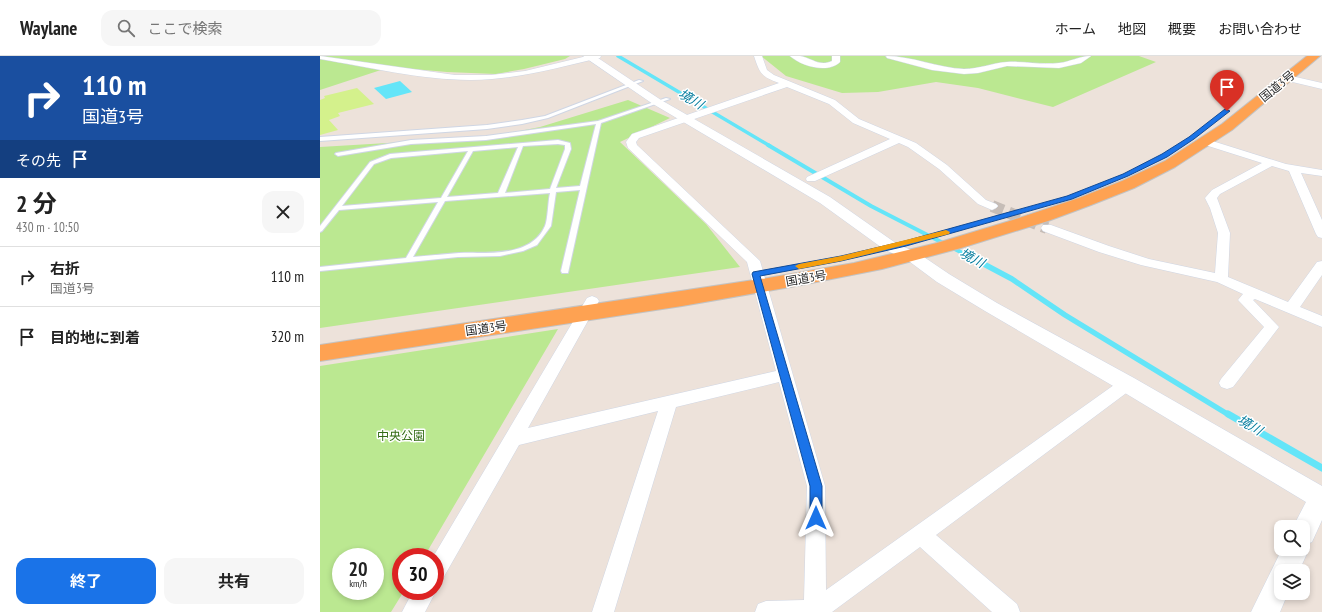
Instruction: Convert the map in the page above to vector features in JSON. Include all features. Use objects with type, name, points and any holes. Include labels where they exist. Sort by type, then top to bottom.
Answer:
[{"type":"highway","name":"国道3号","points":[[320,353],[588,307],[758,280],[836,272],[903,249],[1069,198],[1147,165],[1192,138],[1299,56]]},
{"type":"highway","name":"国道3号","points":[[903,249],[1022,224],[1116,190],[1171,164],[1206,142],[1314,56]]},
{"type":"highway","name":"国道3号","points":[[320,339],[588,307]]},
{"type":"street","points":[[320,57],[455,77],[491,77],[525,73],[594,56],[662,101],[903,249]]},
{"type":"street","points":[[758,56],[763,71],[771,78],[832,102],[856,121],[912,145],[943,167],[982,202],[992,206]]},
{"type":"street","points":[[794,56],[823,67],[836,62],[836,56]]},
{"type":"street","points":[[890,56],[921,65],[973,71],[1006,64],[1069,65],[1080,61],[1087,56]]},
{"type":"street","points":[[320,64],[365,72],[390,67]]},
{"type":"street","points":[[1287,78],[1322,86]]},
{"type":"street","points":[[786,84],[635,136],[631,142],[632,146],[753,261],[816,486],[815,612]]},
{"type":"street","points":[[690,117],[812,179],[943,278],[990,307],[1127,384],[1321,499],[1310,520]]},
{"type":"street","points":[[812,179],[899,139]]},
{"type":"street","points":[[1206,142],[1294,170],[1322,173]]},
{"type":"street","points":[[1221,279],[1224,233],[1216,208],[1211,198],[1216,192],[1270,163]]},
{"type":"street","points":[[1294,170],[1322,234]]},
{"type":"street","points":[[1047,228],[1104,249],[1146,262],[1221,279],[1322,322]]},
{"type":"street","points":[[1291,309],[1322,265]]},
{"type":"street","points":[[1227,383],[1272,327],[1245,300],[1252,293]]},
{"type":"street","points":[[444,557],[588,307]]},
{"type":"street","points":[[512,439],[784,375]]},
{"type":"street","points":[[766,612],[815,612],[1127,384]]},
{"type":"street","points":[[603,612],[669,402]]},
{"type":"street","points":[[920,534],[1009,612]]},
{"type":"street","points":[[1265,612],[1274,593]]},
{"type":"street","points":[[413,612],[420,600]]},
{"type":"lane","points":[[320,138],[487,127],[522,122],[546,117],[636,83]]},
{"type":"lane","points":[[338,154],[411,142],[486,138],[599,122],[662,101]]},
{"type":"lane","points":[[565,271],[599,122]]},
{"type":"lane","points":[[320,230],[372,163],[390,156],[558,142],[568,144],[568,149],[553,189],[548,226],[535,244],[521,250],[500,254],[458,255],[320,269]]},
{"type":"lane","points":[[501,194],[521,146]]},
{"type":"lane","points":[[408,260],[471,150]]},
{"type":"lane","points":[[337,208],[553,189],[583,188]]},
{"type":"green space","points":[[320,56],[570,56],[565,59],[524,69],[496,74],[447,72],[390,67],[320,90]]},
{"type":"green space","points":[[761,56],[1139,56],[1156,62],[1053,107],[978,88],[936,82],[878,92],[842,93],[786,76]]},
{"type":"green space","points":[[357,88],[374,104],[338,113],[340,116],[329,120],[338,130],[320,135],[320,100],[325,98],[324,96]]},
{"type":"green space","points":[[628,100],[670,118],[620,142],[706,224],[740,267],[320,328],[320,147],[488,137],[540,127]]},
{"type":"green space","name":"中央公園","points":[[558,329],[429,548],[392,548],[392,600],[398,600],[391,612],[320,612],[320,366]]},
{"type":"water","points":[[400,81],[412,92],[386,99],[374,88]]},
{"type":"waterway","name":"境川","points":[[618,56],[770,146]]},
{"type":"waterway","name":"境川","points":[[768,145],[871,206],[982,263]]},
{"type":"waterway","name":"境川","points":[[980,262],[1012,279],[1065,315],[1229,415]]},
{"type":"waterway","name":"境川","points":[[1228,414],[1322,468]]},
{"type":"tunnel","points":[[992,206],[1047,228]]},
{"type":"slow traffic","points":[[799,266],[841,259],[946,232]]},
{"type":"route","points":[[816,518],[816,486],[756,274],[841,259],[1001,218],[1069,198],[1125,175],[1165,156],[1192,138],[1227,111]]}]
